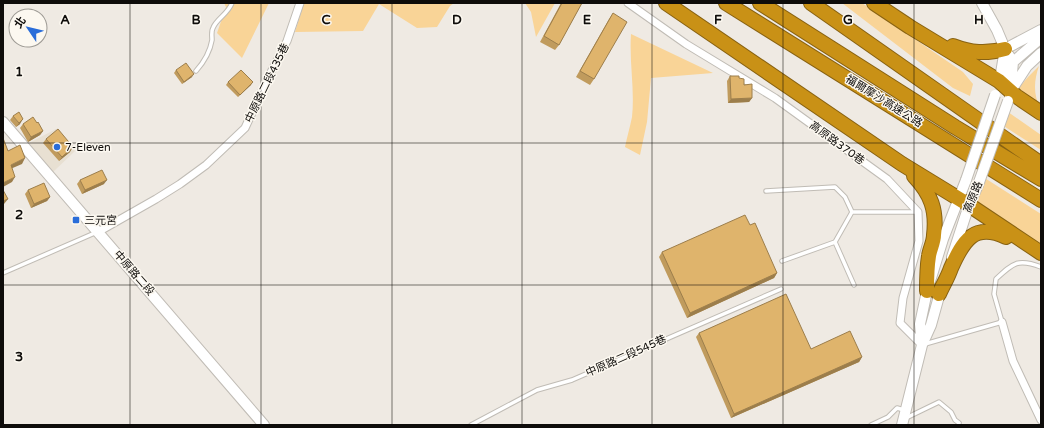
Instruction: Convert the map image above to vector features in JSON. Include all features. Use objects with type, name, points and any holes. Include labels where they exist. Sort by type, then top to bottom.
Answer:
[{"type":"highway","points":[[666,3],[902,164],[1037,251]]},
{"type":"highway","name":"福爾摩沙高速公路","points":[[726,3],[1041,200]]},
{"type":"highway","name":"福爾摩沙高速公路","points":[[760,3],[955,127],[1041,179]]},
{"type":"highway","points":[[811,3],[1041,164]]},
{"type":"highway","points":[[874,3],[999,82],[1009,96],[1041,114]]},
{"type":"highway","points":[[932,39],[971,52],[982,53],[1005,49]]},
{"type":"highway","points":[[902,164],[920,182],[931,198],[934,211],[934,236],[929,256],[933,292]]},
{"type":"highway","points":[[933,292],[963,245],[975,234],[991,231],[1037,251]]},
{"type":"street","name":"中原路二段435巷","points":[[98,232],[180,184],[206,164],[245,128],[287,41],[300,3]]},
{"type":"street","name":"高原路370巷","points":[[628,3],[686,44],[788,107],[887,179],[918,212]]},
{"type":"street","points":[[982,3],[1013,62]]},
{"type":"street","points":[[1005,49],[1041,30]]},
{"type":"street","points":[[999,82],[1013,62],[1041,38]]},
{"type":"street","name":"高原路","points":[[903,418],[922,345],[920,324],[933,292],[963,202],[966,180],[999,82],[1005,49]]},
{"type":"street","points":[[1009,96],[1027,66],[1041,53]]},
{"type":"street","name":"高原路","points":[[963,202],[978,185],[1009,96],[1013,62]]},
{"type":"street","name":"中原路二段","points":[[5,126],[264,425]]},
{"type":"street","points":[[918,212],[919,241],[903,298],[900,323],[922,345]]},
{"type":"street","points":[[1002,322],[1013,361],[1041,420]]},
{"type":"lane","points":[[196,71],[202,64],[208,52],[212,40],[213,27],[230,8],[232,3]]},
{"type":"lane","points":[[766,191],[835,187],[845,197],[852,212]]},
{"type":"lane","points":[[852,212],[918,212]]},
{"type":"lane","points":[[782,261],[836,242],[852,212]]},
{"type":"lane","points":[[3,273],[98,232]]},
{"type":"lane","points":[[836,242],[854,285]]},
{"type":"lane","points":[[922,345],[1002,322],[994,294],[996,279],[1014,263],[1029,262],[1041,267]]},
{"type":"lane","name":"中原路二段545巷","points":[[472,425],[537,390],[572,380],[781,289]]},
{"type":"lane","points":[[871,425],[888,417],[897,408],[903,418],[939,402],[951,412],[955,420],[959,423]]},
{"type":"shaded area","points":[[224,3],[269,3],[242,58],[217,33],[226,7]]},
{"type":"shaded area","points":[[304,3],[454,3],[450,6],[437,27],[417,28],[379,4],[363,31],[295,32]]},
{"type":"shaded area","points":[[525,3],[555,3],[536,37],[531,12]]},
{"type":"shaded area","points":[[842,3],[862,3],[963,72],[973,84],[970,96],[953,88]]},
{"type":"shaded area","points":[[631,34],[713,73],[651,78],[647,122],[640,155],[625,147],[633,107]]},
{"type":"shaded area","points":[[1039,66],[1036,76],[1035,92],[1040,107],[1017,90]]},
{"type":"shaded area","points":[[1001,107],[1041,135],[1041,150],[999,123]]},
{"type":"shaded area","points":[[56,129],[75,151],[53,172],[29,143]]},
{"type":"shaded area","points":[[980,175],[1041,214],[1041,248],[1031,243],[967,195]]},
{"type":"building","points":[[562,3],[582,3],[559,45],[544,36]]},
{"type":"building","points":[[613,13],[627,22],[594,79],[580,71]]},
{"type":"building","points":[[186,63],[194,74],[184,82],[176,70]]},
{"type":"building","points":[[241,70],[253,82],[240,95],[228,82]]},
{"type":"building","points":[[730,76],[739,76],[739,78],[744,79],[744,85],[752,84],[752,98],[731,99]]},
{"type":"building","points":[[19,112],[23,119],[19,123],[13,116]]},
{"type":"building","points":[[33,117],[43,131],[31,137],[23,124]]},
{"type":"building","name":"7-Eleven","points":[[58,129],[73,147],[62,157],[46,139]]},
{"type":"building","points":[[3,138],[8,151],[20,145],[25,158],[11,165],[15,177],[3,183]]},
{"type":"building","points":[[102,170],[107,180],[85,190],[80,180]]},
{"type":"building","points":[[44,183],[50,197],[34,204],[28,190]]},
{"type":"building","points":[[3,190],[8,199],[3,201]]},
{"type":"building","points":[[745,215],[750,225],[755,223],[777,273],[690,313],[662,252]]},
{"type":"building","points":[[786,294],[811,349],[850,331],[862,357],[734,414],[699,333]]},
{"type":"place","name":"7-Eleven","points":[[57,147]]},
{"type":"place","name":"三元宮","points":[[76,220]]}]
